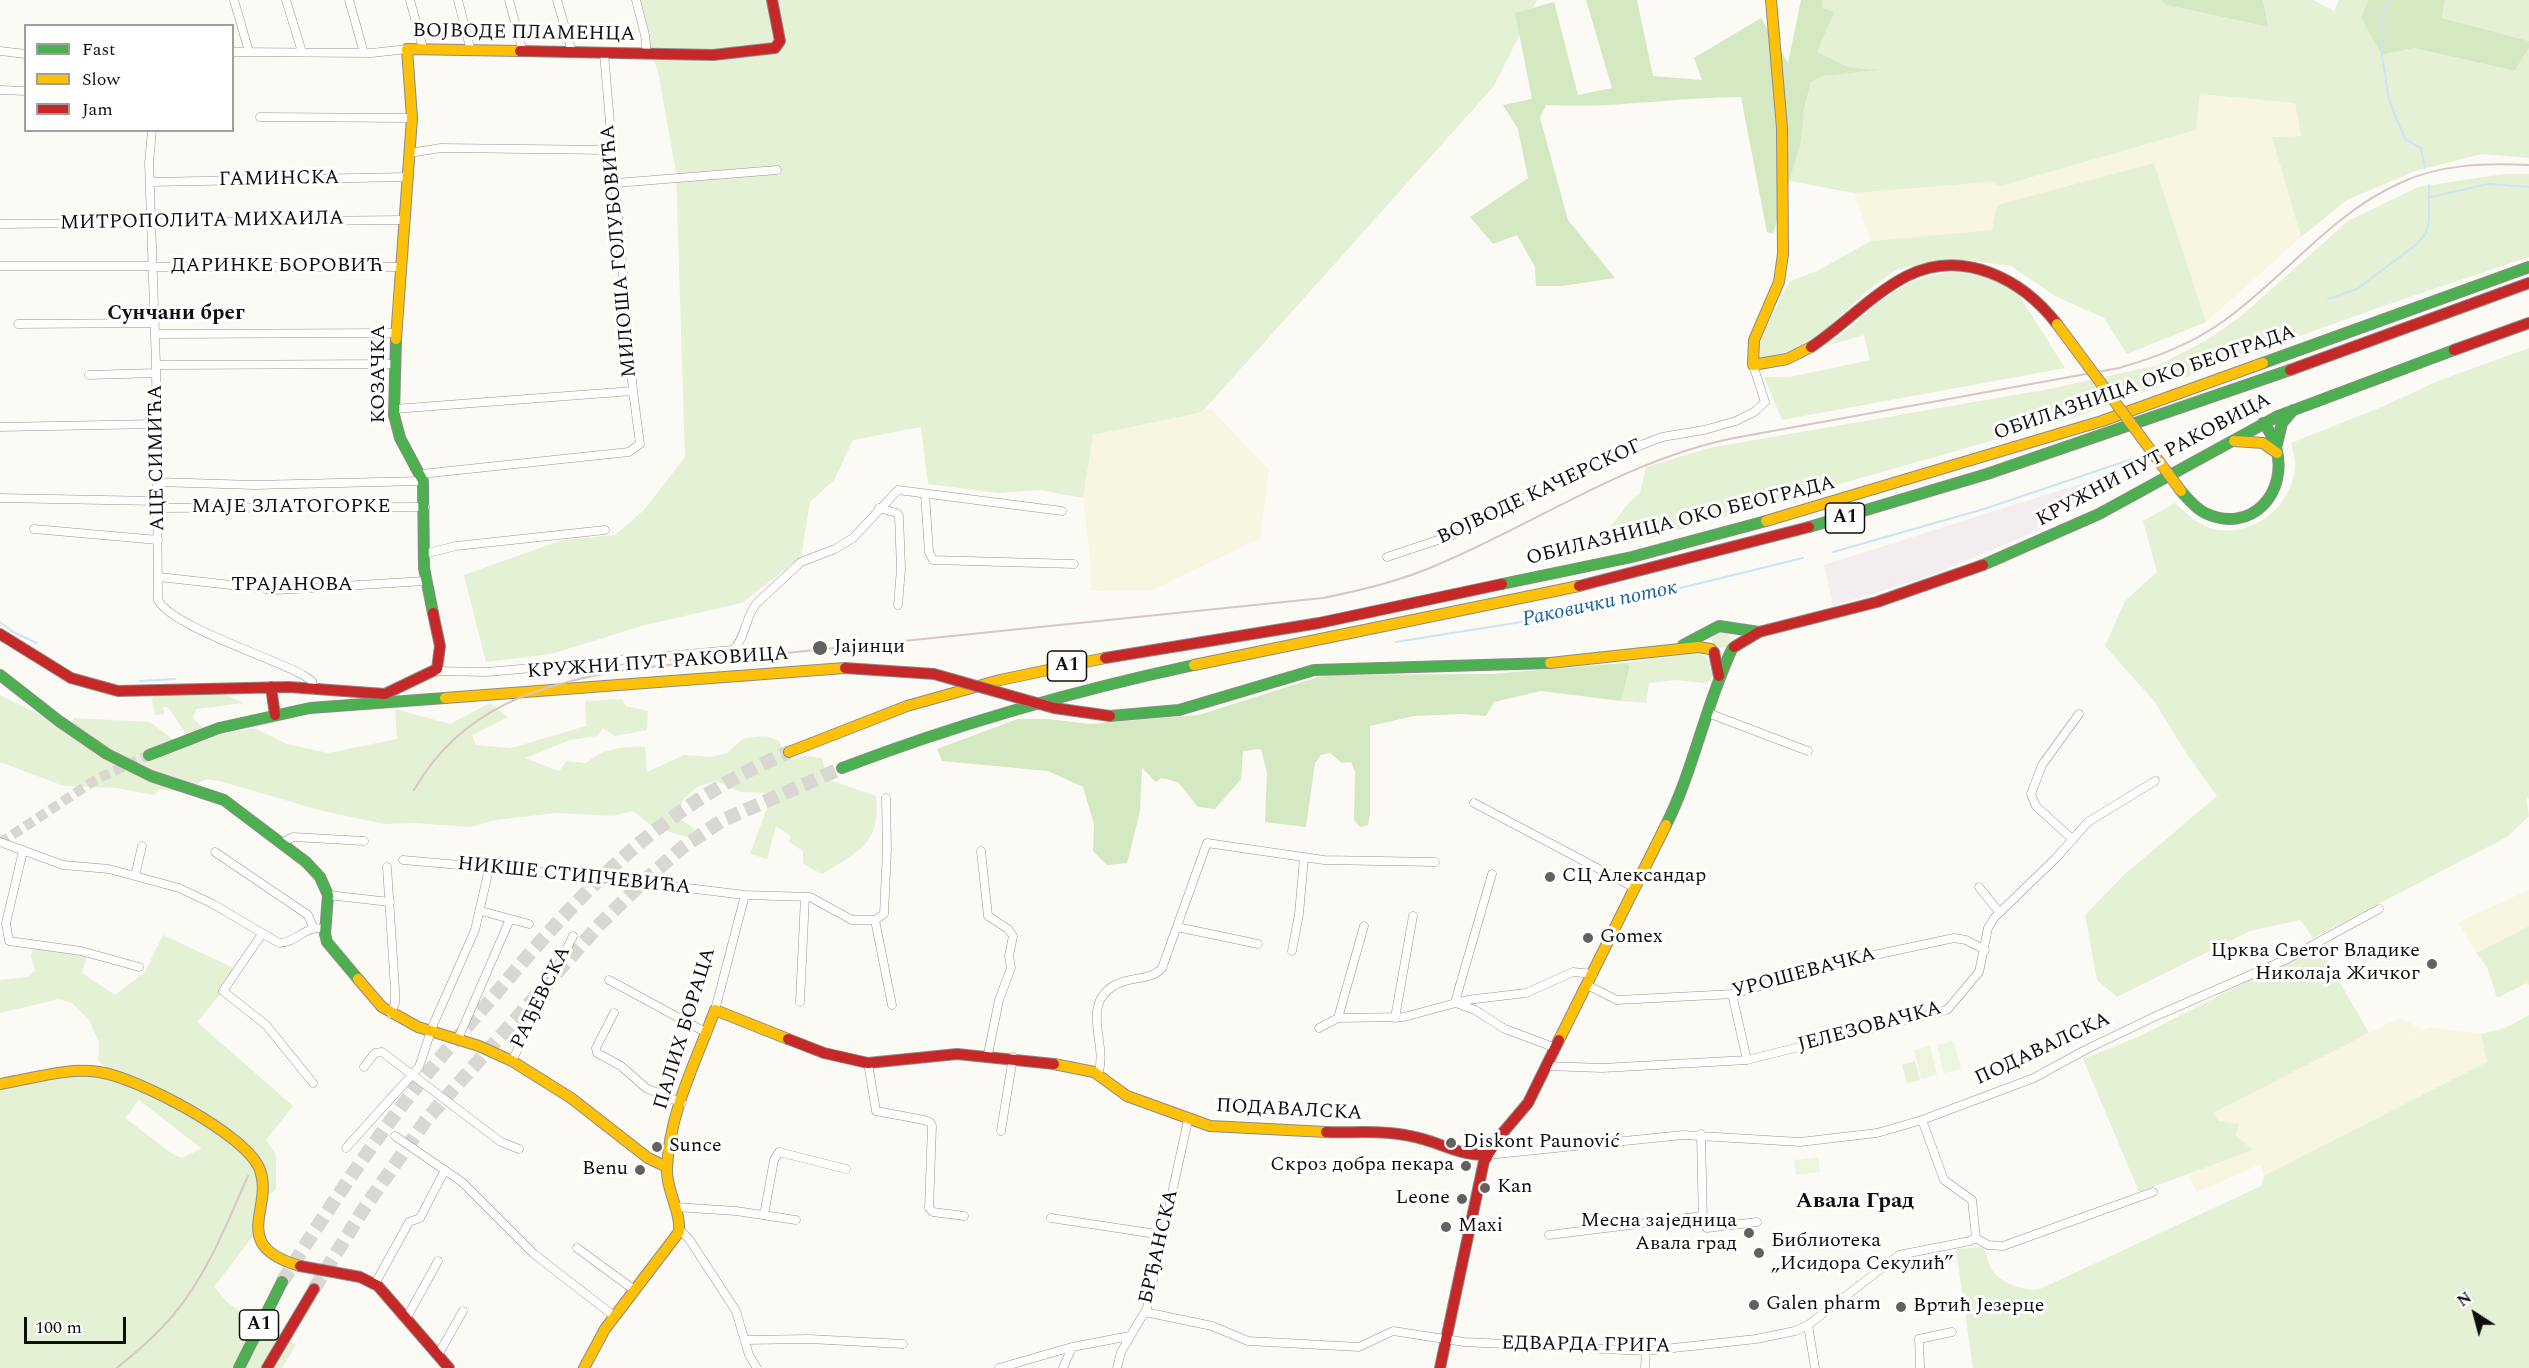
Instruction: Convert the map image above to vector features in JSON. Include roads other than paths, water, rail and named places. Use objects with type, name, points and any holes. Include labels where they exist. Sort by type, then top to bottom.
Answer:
[{"type":"main road","name":"ВОЈВОДЕ ПЛАМЕНЦА","points":[[407,49],[647,54],[758,52],[777,46],[780,34],[772,0]]},
{"type":"main road","points":[[1770,0],[1784,133],[1782,259],[1779,281],[1756,334],[1752,351],[1753,365],[1781,361],[1805,351],[1836,330],[1883,289],[1912,273],[1936,266],[1975,267],[2007,279],[2032,294],[2057,324],[2181,491],[2198,509],[2213,517],[2229,519],[2247,515],[2264,505],[2276,489],[2280,472],[2272,434],[2263,423]]},
{"type":"main road","name":"КОЗАЧКА","points":[[407,49],[412,118],[394,364],[394,409],[400,438],[422,477],[425,507],[426,580],[440,646],[440,661],[435,671]]},
{"type":"main road","name":"ОБИЛАЗНИЦА ОКО БЕОГРАДА","points":[[789,752],[907,706],[1000,680],[1124,654],[1342,618],[1632,557],[1838,501],[2102,421],[2529,267]]},
{"type":"main road","name":"ОБИЛАЗНИЦА ОКО БЕОГРАДА","points":[[842,768],[944,730],[1106,684],[1279,646],[1498,604],[1665,566],[1838,520],[2086,442],[2529,283]]},
{"type":"main road","name":"КРУЖНИ ПУТ РАКОВИЦА","points":[[1733,648],[1759,632],[1877,602],[1986,564],[2099,514],[2224,443],[2295,408],[2529,323]]},
{"type":"main road","points":[[2277,453],[2279,430],[2295,408]]},
{"type":"main road","points":[[2224,443],[2251,440],[2267,445],[2277,453]]},
{"type":"main road","points":[[1440,1368],[1475,1196],[1487,1155],[1527,1105],[1677,803],[1719,676],[1733,648],[1735,635],[1730,628],[1719,626],[1709,632],[1707,641],[1712,650],[1719,676]]},
{"type":"main road","name":"КРУЖНИ ПУТ РАКОВИЦА","points":[[1730,628],[1759,632]]},
{"type":"main road","name":"КРУЖНИ ПУТ РАКОВИЦА","points":[[1669,650],[1709,632]]},
{"type":"main road","points":[[0,634],[60,673],[106,690],[144,692],[271,687],[389,694],[435,671]]},
{"type":"main road","name":"КРУЖНИ ПУТ РАКОВИЦА","points":[[149,755],[219,728],[310,708],[844,668],[889,668],[944,676],[1049,708],[1074,714],[1110,716],[1179,710],[1314,670],[1567,663],[1698,647],[1712,650]]},
{"type":"main road","points":[[1712,650],[1723,654],[1733,648]]},
{"type":"main road","points":[[0,675],[13,687],[106,753],[146,774],[210,792],[224,800],[282,843],[316,872],[328,895],[325,938],[331,949],[376,1001],[391,1014],[512,1060],[571,1098],[648,1158],[667,1167]]},
{"type":"main road","points":[[271,687],[275,715]]},
{"type":"main road","name":"ПОДАВАЛСКА","points":[[715,1010],[824,1053],[868,1063],[939,1055],[988,1054],[1013,1057],[1076,1067],[1098,1074],[1127,1096],[1188,1120],[1210,1126],[1256,1130],[1405,1134],[1466,1155],[1487,1155]]},
{"type":"main road","name":"ПАЛИХ БОРАЦА","points":[[680,1230],[668,1181],[667,1167],[682,1103],[715,1010]]},
{"type":"main road","points":[[0,1084],[99,1072],[136,1082],[237,1142],[256,1161],[262,1177],[259,1232],[265,1247],[275,1256],[298,1265],[347,1272],[375,1284],[449,1368]]},
{"type":"main road","points":[[584,1368],[614,1316],[680,1230]]},
{"type":"main road","name":"A1","points":[[238,1368],[282,1282]]},
{"type":"main road","name":"A1","points":[[269,1363],[314,1289]]},
{"type":"street","points":[[234,0],[249,52]]},
{"type":"street","points":[[286,0],[302,52]]},
{"type":"street","points":[[349,0],[364,53]]},
{"type":"street","points":[[410,0],[423,48]]},
{"type":"street","points":[[458,0],[471,51]]},
{"type":"street","points":[[509,0],[523,52]]},
{"type":"street","points":[[557,0],[572,52]]},
{"type":"street","points":[[636,0],[645,35],[647,54]]},
{"type":"street","name":"ВОЈВОДЕ ПЛАМЕНЦА","points":[[234,52],[364,53],[407,49]]},
{"type":"street","points":[[1,50],[24,54]]},
{"type":"street","name":"МИЛОША ГОЛУБОВИЋА","points":[[422,477],[629,452],[638,448],[640,444],[633,391],[604,53]]},
{"type":"street","points":[[0,90],[24,91]]},
{"type":"street","points":[[260,117],[412,118]]},
{"type":"street","name":"АЦЕ СИМИЋА","points":[[152,132],[150,182],[156,369],[158,600],[165,610],[193,626],[296,670],[312,681],[314,690]]},
{"type":"street","points":[[409,153],[441,148],[611,150]]},
{"type":"street","points":[[616,183],[777,170]]},
{"type":"street","name":"ГАМИНСКА","points":[[150,182],[407,177]]},
{"type":"street","name":"МИТРОПОЛИТА МИХАИЛА","points":[[0,224],[404,220]]},
{"type":"street","name":"ДАРИНКЕ БОРОВИЋ","points":[[0,266],[401,267]]},
{"type":"street","points":[[18,324],[155,323]]},
{"type":"street","points":[[155,334],[396,333]]},
{"type":"street","points":[[89,375],[156,369],[394,364]]},
{"type":"street","name":"ВОЈВОДЕ КАЧЕРСКОГ","points":[[1387,557],[1456,534],[1544,487],[1626,451],[1662,437],[1704,430],[1736,421],[1760,408],[1765,398],[1753,365]]},
{"type":"street","points":[[394,409],[633,391]]},
{"type":"street","points":[[0,427],[156,424]]},
{"type":"street","points":[[157,482],[254,485],[422,477]]},
{"type":"street","points":[[435,671],[487,672],[733,650],[739,643],[748,617],[757,603],[807,558],[835,549],[852,538],[898,490],[1062,511]]},
{"type":"street","points":[[925,494],[929,552],[933,560],[1074,564]]},
{"type":"street","name":"МАЈЕ ЗЛАТОГОРКЕ","points":[[0,498],[156,505],[425,507]]},
{"type":"street","points":[[879,508],[897,513],[899,516],[901,569],[898,605]]},
{"type":"street","points":[[34,529],[158,540]]},
{"type":"street","points":[[424,554],[456,546],[605,530]]},
{"type":"street","name":"ТРАЈАНОВА","points":[[159,577],[276,590],[426,580]]},
{"type":"street","points":[[1708,713],[1808,751]]},
{"type":"street","points":[[2072,839],[2036,806],[2031,794],[2042,765],[2079,714]]},
{"type":"street","name":"ЈЕЛЕЗОВАЧКА","points":[[1547,1066],[1602,1068],[1747,1060],[1947,1010],[1977,976],[1989,928],[1999,912],[2016,898],[2093,818],[2155,781]]},
{"type":"street","points":[[745,895],[812,898],[852,920],[875,920],[884,914],[887,850],[886,798]]},
{"type":"street","points":[[1474,804],[1635,888]]},
{"type":"street","points":[[282,843],[293,837],[364,841]]},
{"type":"street","points":[[0,842],[67,866],[109,869],[202,898],[262,934],[283,943],[313,927],[325,929]]},
{"type":"street","points":[[1098,1074],[1102,1060],[1095,1018],[1102,998],[1107,990],[1122,981],[1152,976],[1160,971],[1177,927],[1191,880],[1207,843],[1304,858],[1435,862]]},
{"type":"street","points":[[135,876],[142,846]]},
{"type":"street","points":[[23,851],[6,923],[9,940],[81,951],[139,967]]},
{"type":"street","points":[[981,851],[988,916],[1008,929],[1013,936],[1009,956],[1012,966],[999,1000],[988,1054]]},
{"type":"street","points":[[215,852],[308,915],[313,927]]},
{"type":"street","points":[[1292,951],[1299,914],[1304,858]]},
{"type":"street","name":"НИКШЕ СТИПЧЕВИЋА","points":[[404,860],[596,877],[745,895]]},
{"type":"street","points":[[387,867],[395,989],[395,1003],[391,1014]]},
{"type":"street","points":[[346,1148],[414,1074],[423,1058],[431,1031],[481,911],[489,869]]},
{"type":"street","points":[[1455,1002],[1492,874]]},
{"type":"street","points":[[1979,887],[1999,912]]},
{"type":"street","points":[[328,895],[390,902]]},
{"type":"street","name":"ПАЛИХ БОРАЦА","points":[[715,1010],[745,895]]},
{"type":"street","points":[[800,1002],[805,897]]},
{"type":"street","name":"ПОДАВАЛСКА","points":[[1487,1155],[1701,1134],[1812,1142],[1862,1137],[1922,1120],[2034,1078],[2085,1050],[2156,1016],[2287,959],[2379,909]]},
{"type":"street","points":[[481,911],[529,924]]},
{"type":"street","points":[[1395,1018],[1413,916]]},
{"type":"street","points":[[458,1039],[510,919]]},
{"type":"street","points":[[875,920],[892,1005]]},
{"type":"street","points":[[1338,1018],[1364,926]]},
{"type":"street","points":[[1177,927],[1258,944]]},
{"type":"street","points":[[262,934],[222,991],[267,1025],[313,1083]]},
{"type":"street","name":"РАЂЕВСКА","points":[[512,1060],[573,936]]},
{"type":"street","name":"УРОШЕВАЧКА","points":[[1587,985],[1617,1000],[1732,994],[1812,973],[1837,963],[1954,938],[1966,940],[1985,950]]},
{"type":"street","points":[[1319,1028],[1338,1018],[1395,1018],[1455,1002],[1526,993],[1573,972],[1593,974]]},
{"type":"street","points":[[609,980],[707,1033]]},
{"type":"street","points":[[1732,994],[1747,1060]]},
{"type":"street","points":[[1455,1002],[1475,1010],[1505,1029],[1556,1048]]},
{"type":"street","points":[[614,1012],[596,1048],[597,1053],[621,1066],[646,1088],[682,1103]]},
{"type":"street","points":[[364,1067],[379,1051],[414,1074],[501,1142],[519,1149]]},
{"type":"street","points":[[1001,1131],[1013,1057]]},
{"type":"street","points":[[868,1063],[876,1111],[924,1120],[930,1122],[932,1126],[929,1208],[933,1212],[964,1216]]},
{"type":"street","name":"БРЂАНСКА","points":[[1117,1368],[1119,1355],[1145,1312],[1188,1120]]},
{"type":"street","points":[[1922,1120],[1944,1180],[1972,1200],[1976,1238]]},
{"type":"street","points":[[1701,1134],[1703,1224],[1707,1228],[1757,1222]]},
{"type":"street","points":[[395,1136],[445,1170],[482,1200],[534,1254],[614,1316]]},
{"type":"street","points":[[764,1215],[774,1160],[779,1152],[846,1169]]},
{"type":"street","points":[[375,1284],[409,1222],[421,1217],[445,1170]]},
{"type":"street","name":"ЕДВАРДА ГРИГА","points":[[1145,1312],[1212,1326],[1248,1341],[1362,1347],[1393,1331],[1447,1340],[1646,1351],[1783,1335],[1808,1325],[1899,1255],[1976,1238],[1988,1245],[2003,1245],[2153,1192]]},
{"type":"street","points":[[676,1207],[696,1207],[796,1220]]},
{"type":"street","points":[[1550,1235],[1703,1216]]},
{"type":"street","points":[[1051,1218],[1163,1235]]},
{"type":"street","points":[[680,1230],[687,1235],[734,1308],[749,1355],[757,1368]]},
{"type":"street","points":[[577,1248],[633,1289]]},
{"type":"street","points":[[406,1318],[438,1261]]},
{"type":"street","points":[[438,1355],[463,1311]]},
{"type":"street","points":[[1808,1325],[1815,1368]]},
{"type":"street","points":[[1920,1368],[1918,1340],[1952,1332]]},
{"type":"street","points":[[999,1368],[1072,1347],[1130,1336]]},
{"type":"street","points":[[745,1340],[808,1339],[903,1344]]},
{"type":"street","points":[[1063,1368],[1072,1347]]},
{"type":"street","points":[[1645,1368],[1646,1351]]},
{"type":"waterway","name":"Раковички поток","points":[[2389,0],[2382,15],[2382,55],[2389,100],[2405,139],[2421,148],[2425,168]]},
{"type":"waterway","points":[[2431,197],[2488,184],[2529,187]]},
{"type":"waterway","name":"Раковички поток","points":[[2328,299],[2357,289],[2417,244],[2426,233],[2429,220],[2429,185]]},
{"type":"waterway","name":"Раковички поток","points":[[1833,552],[1984,509],[2138,457]]},
{"type":"waterway","name":"Раковички поток","points":[[1396,642],[1578,613],[1803,558]]},
{"type":"waterway","name":"Раковички поток","points":[[0,622],[13,632],[37,643]]},
{"type":"waterway","name":"Раковички поток","points":[[140,681],[175,679]]},
{"type":"tunnel","points":[[282,1282],[370,1149],[409,1097],[558,922],[625,856],[661,826],[742,774],[789,752]]},
{"type":"tunnel","points":[[0,843],[97,779],[149,755]]},
{"type":"tunnel","points":[[314,1289],[363,1210],[426,1120],[600,924],[684,846],[723,820],[842,768]]},
{"type":"railway","points":[[414,790],[433,761],[455,738],[480,719],[507,704],[565,682],[630,669],[1323,598],[1423,571],[1619,477],[1694,448],[1734,438],[2119,368],[2174,349],[2213,329],[2247,303],[2330,228],[2375,196],[2400,183],[2447,168],[2496,164],[2529,165]]},
{"type":"railway","points":[[117,1368],[161,1329],[197,1283],[216,1248],[248,1176]]},
{"type":"place","name":"Јајинци","points":[[820,648]]},
{"type":"place","name":"СЦ Александар","points":[[1550,877]]},
{"type":"place","name":"Gomex","points":[[1588,938]]},
{"type":"place","name":"Црква Светог Владике Николаја Жичког","points":[[2432,964]]},
{"type":"place","name":"Diskont Paunović","points":[[1451,1143]]},
{"type":"place","name":"Sunce","points":[[657,1147]]},
{"type":"place","name":"Скроз добра пекара","points":[[1466,1166]]},
{"type":"place","name":"Benu","points":[[640,1170]]},
{"type":"place","name":"Kan","points":[[1485,1188]]},
{"type":"place","name":"Leone","points":[[1462,1199]]},
{"type":"place","name":"Maxi","points":[[1446,1227]]},
{"type":"place","name":"Месна заједница Авала град","points":[[1749,1233]]},
{"type":"place","name":"Библиотека „Исидора Секулић”","points":[[1759,1253]]},
{"type":"place","name":"Galen pharm","points":[[1754,1305]]},
{"type":"place","name":"Вртић Језерце","points":[[1901,1307]]},
{"type":"district","name":"Сунчани брег","points":[[176,315]]},
{"type":"district","name":"Авала Град","points":[[1855,1203]]}]
